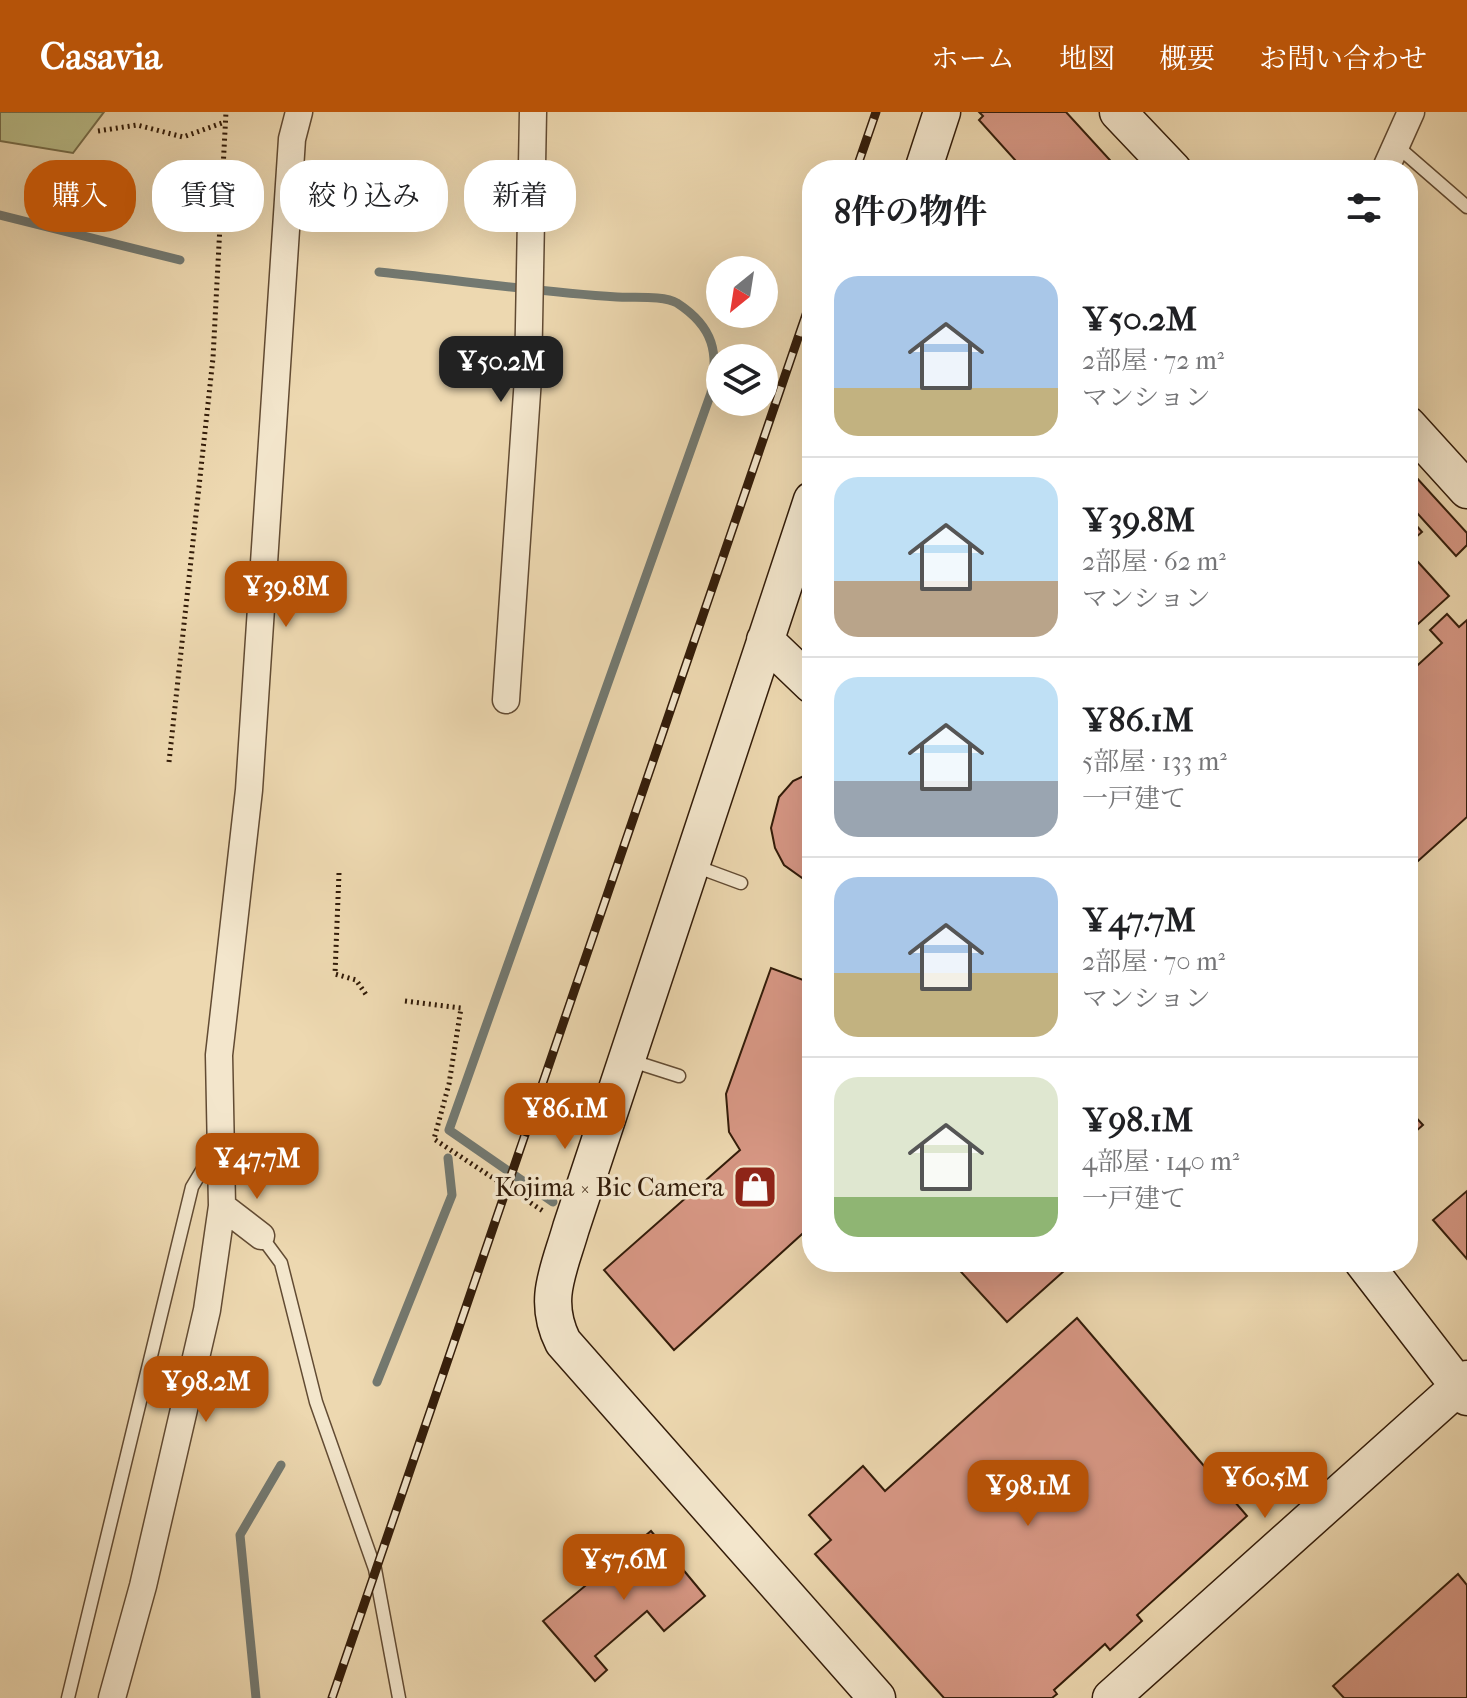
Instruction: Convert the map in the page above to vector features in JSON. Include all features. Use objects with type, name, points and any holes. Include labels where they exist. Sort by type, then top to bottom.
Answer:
[{"type":"street","points":[[112,1698],[143,1586],[207,1310],[222,1206],[219,1055],[249,790],[292,139],[299,112]]},
{"type":"street","points":[[506,700],[528,378],[533,112]]},
{"type":"street","points":[[926,160],[942,112]]},
{"type":"street","points":[[1118,112],[1164,160]]},
{"type":"street","points":[[1392,158],[1411,112]]},
{"type":"street","points":[[1418,436],[1467,490]]},
{"type":"street","points":[[802,530],[571,1228],[550,1304],[563,1342],[877,1698]]},
{"type":"street","points":[[765,640],[802,675]]},
{"type":"street","points":[[222,1206],[261,1236]]},
{"type":"street","points":[[1111,1698],[1464,1388],[1371,1272]]},
{"type":"lane","points":[[1418,175],[1467,207]]},
{"type":"lane","points":[[691,864],[741,883]]},
{"type":"lane","points":[[627,1059],[679,1076]]},
{"type":"lane","points":[[68,1698],[192,1187],[221,1140]]},
{"type":"lane","points":[[261,1236],[281,1263],[316,1402],[375,1569],[399,1698]]},
{"type":"path","points":[[169,762],[213,358],[226,112]]},
{"type":"path","points":[[98,131],[137,125],[183,137],[225,122]]},
{"type":"path","points":[[339,873],[335,974],[356,980],[367,996]]},
{"type":"path","points":[[405,1001],[461,1008],[449,1084],[434,1139],[571,1228]]},
{"type":"green space","points":[[0,112],[104,112],[73,153],[0,141]]},
{"type":"building","points":[[979,112],[1066,112],[1110,160],[1015,160],[979,120],[983,116]]},
{"type":"building","points":[[1418,479],[1467,533],[1467,545],[1456,556],[1418,514]]},
{"type":"building","points":[[1418,562],[1449,596],[1418,624]]},
{"type":"building","points":[[1447,614],[1459,627],[1467,620],[1467,817],[1418,861],[1418,665],[1442,643],[1430,630]]},
{"type":"building","points":[[802,777],[802,878],[784,865],[775,848],[771,828],[779,797],[793,781]]},
{"type":"building","name":"Kojima × Bic Camera","points":[[771,968],[802,980],[802,1234],[674,1350],[604,1270],[740,1150],[729,1132],[726,1094]]},
{"type":"building","points":[[1467,1191],[1467,1259],[1433,1220]]},
{"type":"building","points":[[961,1272],[1063,1272],[1007,1322]]},
{"type":"building","points":[[1077,1318],[1247,1516],[1137,1615],[1142,1621],[1110,1650],[1105,1644],[1054,1690],[1057,1694],[1052,1698],[944,1698],[815,1554],[831,1540],[809,1515],[863,1466],[885,1491]]},
{"type":"building","points":[[651,1531],[705,1596],[664,1631],[647,1611],[595,1656],[607,1670],[595,1681],[543,1621]]},
{"type":"building","points":[[1458,1574],[1467,1585],[1467,1698],[1344,1698],[1333,1686]]},
{"type":"waterway","points":[[0,215],[180,260]]},
{"type":"waterway","points":[[379,272],[557,292],[671,300],[699,322],[714,353],[711,393],[449,1130],[553,1202]]},
{"type":"waterway","points":[[377,1382],[452,1195],[448,1158]]},
{"type":"waterway","points":[[256,1698],[240,1535],[281,1465]]},
{"type":"railway","points":[[859,160],[876,112]]},
{"type":"railway","points":[[332,1698],[802,326]]},
{"type":"place","name":"Kojima × Bic Camera","points":[[755,1187]]}]
